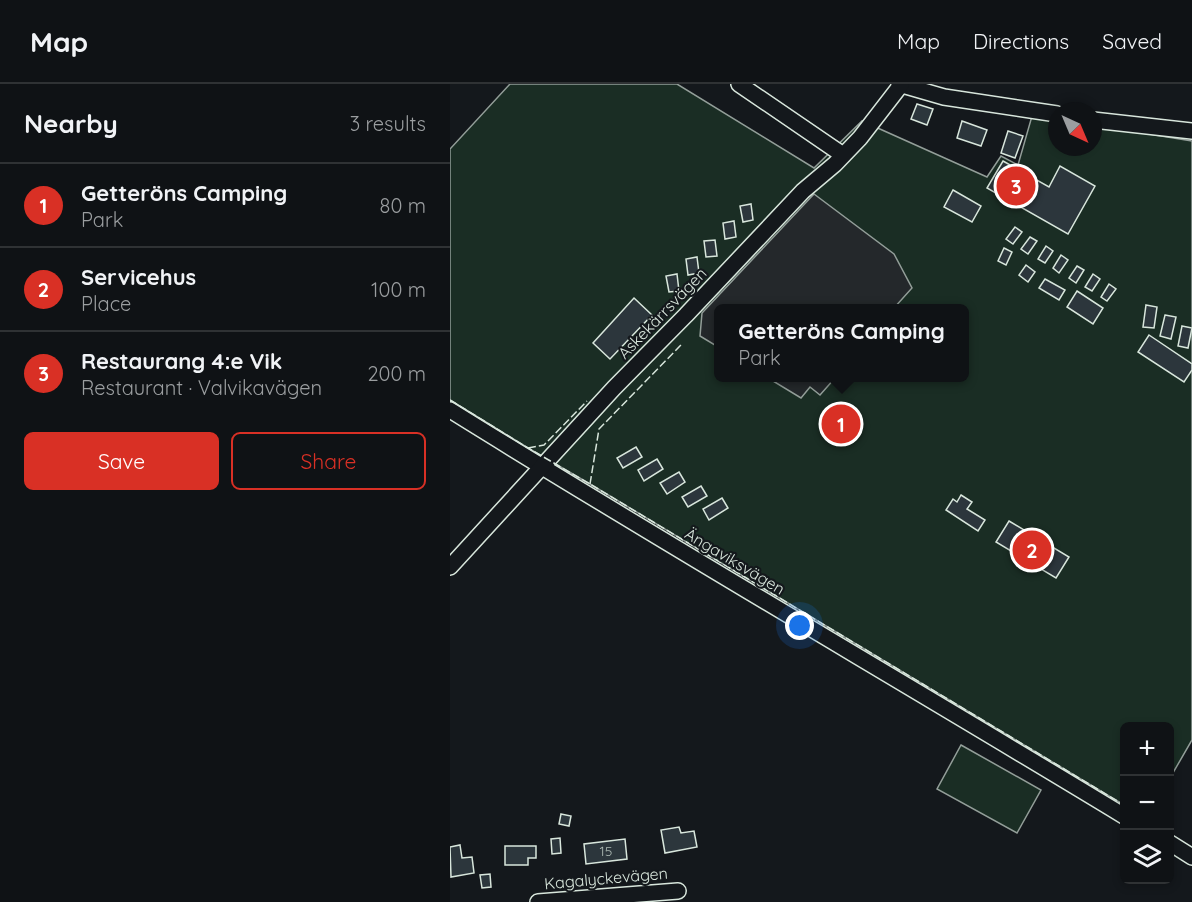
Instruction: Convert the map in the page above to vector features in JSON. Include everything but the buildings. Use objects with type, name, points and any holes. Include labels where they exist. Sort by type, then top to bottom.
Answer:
[{"type":"street","points":[[739,84],[843,155]]},
{"type":"street","points":[[900,85],[944,97],[1048,113]]},
{"type":"street","name":"Askekärrsvägen","points":[[450,567],[614,388],[803,191],[860,138],[900,85]]},
{"type":"street","points":[[1102,121],[1192,131]]},
{"type":"street","name":"Ängaviksvägen","points":[[450,410],[542,468],[1120,813]]},
{"type":"street","points":[[1174,846],[1192,857]]},
{"type":"street","name":"Kagalyckevägen","points":[[538,902],[678,891]]},
{"type":"green space","points":[[510,84],[677,84],[814,168],[862,121],[987,177],[1001,156],[1018,165],[1032,116],[1048,119],[1048,156],[1102,156],[1102,126],[1192,141],[1192,740],[1174,771],[1174,722],[1120,722],[1120,803],[450,400],[450,149]]},
{"type":"green space","points":[[961,745],[1041,790],[1017,833],[937,789]]},
{"type":"shaded area","points":[[814,194],[894,254],[912,288],[898,304],[714,304],[714,345],[700,336],[702,313]]},
{"type":"shaded area","points":[[775,382],[831,382],[820,395],[810,387],[801,398]]},
{"type":"fence","points":[[590,484],[599,429],[681,345]]},
{"type":"fence","points":[[450,400],[1120,803]]},
{"type":"fence","points":[[528,448],[544,445],[587,401]]},
{"type":"place","name":"Restaurang 4:e Vik","points":[[1016,186]]},
{"type":"place","name":"Getteröns Camping","points":[[841,424]]},
{"type":"place","name":"Servicehus","points":[[1032,550]]}]
